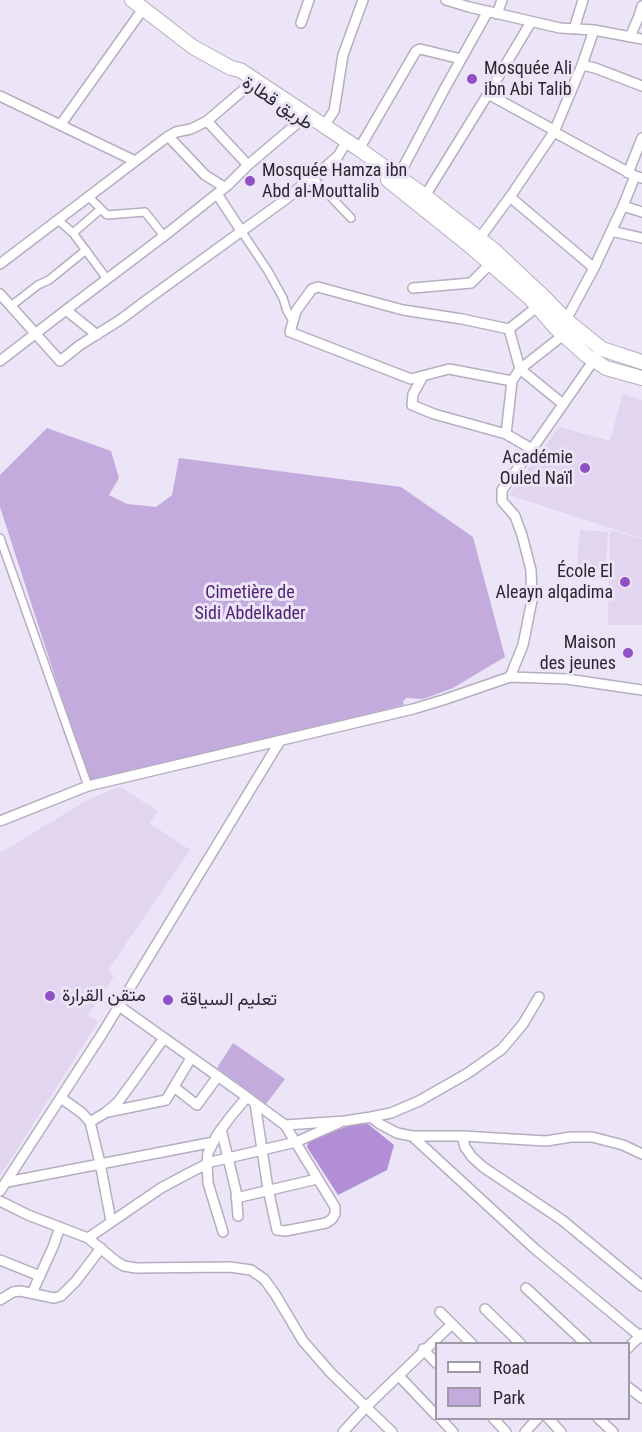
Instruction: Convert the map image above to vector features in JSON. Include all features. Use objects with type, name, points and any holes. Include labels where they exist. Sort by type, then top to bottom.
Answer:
[{"type":"main road","name":"طريق قطارة","points":[[137,4],[193,46],[231,68],[236,76],[250,82],[425,196],[479,239],[492,257]]},
{"type":"main road","name":"طريق قطارة","points":[[304,118],[324,126],[386,178],[492,257],[568,327],[586,356],[598,355],[642,362]]},
{"type":"main road","name":"طريق قطارة","points":[[598,355],[606,368],[642,378]]},
{"type":"street","points":[[301,23],[309,0]]},
{"type":"street","points":[[324,126],[334,111],[343,55],[363,0]]},
{"type":"street","points":[[446,0],[560,28],[594,30],[642,39]]},
{"type":"street","points":[[398,177],[461,59],[502,0]]},
{"type":"street","points":[[574,29],[583,0]]},
{"type":"street","points":[[61,124],[137,4]]},
{"type":"street","points":[[630,37],[642,6]]},
{"type":"street","points":[[425,196],[531,22]]},
{"type":"street","points":[[479,239],[554,132],[594,30]]},
{"type":"street","points":[[0,294],[60,361],[242,232],[313,178],[350,146],[416,51],[420,49],[461,59]]},
{"type":"street","points":[[582,65],[642,86]]},
{"type":"street","points":[[0,264],[176,132],[191,129],[207,121],[250,82]]},
{"type":"street","points":[[488,94],[635,176]]},
{"type":"street","points":[[0,96],[135,161]]},
{"type":"street","points":[[0,361],[228,185],[304,118]]},
{"type":"street","points":[[207,121],[248,165]]},
{"type":"street","points":[[169,137],[220,190],[242,232],[268,271],[293,321]]},
{"type":"street","points":[[506,434],[512,381],[520,369],[568,327],[635,176],[642,138]]},
{"type":"street","points":[[313,178],[351,218]]},
{"type":"street","points":[[88,196],[107,215],[145,213],[164,236]]},
{"type":"street","points":[[510,197],[594,268]]},
{"type":"street","points":[[623,206],[642,212]]},
{"type":"street","points":[[73,233],[101,209]]},
{"type":"street","points":[[58,220],[73,233],[107,279]]},
{"type":"street","points":[[611,231],[642,238]]},
{"type":"street","points":[[11,306],[38,285],[49,280],[86,250]]},
{"type":"street","points":[[413,288],[471,283],[486,268],[492,257]]},
{"type":"street","points":[[509,329],[403,310],[318,287],[312,289],[296,311],[290,332],[411,379],[449,369],[512,381]]},
{"type":"street","points":[[509,329],[542,303]]},
{"type":"street","points":[[66,310],[97,335]]},
{"type":"street","points":[[509,329],[520,369],[563,404]]},
{"type":"street","points":[[510,677],[523,645],[532,600],[531,570],[515,516],[502,501],[502,490],[598,355]]},
{"type":"street","points":[[423,376],[414,394],[412,405],[434,414],[506,434],[532,449]]},
{"type":"street","points":[[0,538],[88,786]]},
{"type":"street","points":[[0,821],[88,786],[413,709],[510,677],[567,679],[642,690]]},
{"type":"street","points":[[0,1191],[119,1006],[280,741]]},
{"type":"street","points":[[285,1125],[371,1117],[392,1113],[419,1101],[468,1073],[502,1049],[523,1024],[539,997]]},
{"type":"street","points":[[119,1006],[218,1076],[247,1097],[285,1125],[335,1207],[335,1214],[326,1223],[277,1230],[268,1190],[255,1103]]},
{"type":"street","points":[[90,1122],[118,1102],[164,1038]]},
{"type":"street","points":[[105,1113],[166,1100],[191,1058]]},
{"type":"street","points":[[174,1087],[197,1105],[218,1076]]},
{"type":"street","points":[[223,1232],[208,1183],[208,1153],[221,1129],[247,1097]]},
{"type":"street","points":[[61,1098],[82,1113],[90,1122],[111,1221]]},
{"type":"street","points":[[371,1117],[397,1133],[412,1136],[462,1136],[546,1141],[571,1137],[592,1137],[623,1145],[642,1154]]},
{"type":"street","points":[[88,1238],[161,1188],[207,1164],[296,1142],[345,1121]]},
{"type":"street","points":[[221,1129],[229,1158],[238,1216]]},
{"type":"street","points":[[412,1136],[535,1249],[641,1336]]},
{"type":"street","points":[[462,1136],[465,1147],[483,1167],[562,1220],[642,1286]]},
{"type":"street","points":[[7,1182],[214,1142]]},
{"type":"street","points":[[236,1197],[317,1179]]},
{"type":"street","points":[[0,1200],[28,1215],[88,1238],[124,1266],[136,1268],[230,1267],[251,1270],[264,1279],[275,1294],[303,1341],[331,1373],[392,1432]]},
{"type":"street","points":[[32,1293],[60,1227]]},
{"type":"street","points":[[0,1300],[13,1292],[20,1291],[54,1298],[61,1296],[101,1248]]},
{"type":"street","points":[[0,1260],[40,1276]]},
{"type":"street","points":[[526,1288],[584,1342]]},
{"type":"street","points":[[485,1309],[519,1342]]},
{"type":"street","points":[[440,1312],[470,1342]]},
{"type":"street","points":[[343,1432],[423,1350],[452,1324]]},
{"type":"street","points":[[423,1350],[435,1362]]},
{"type":"street","points":[[399,1376],[435,1414]]},
{"type":"street","points":[[630,1389],[642,1398]]},
{"type":"street","points":[[441,1420],[453,1432]]},
{"type":"street","points":[[494,1420],[506,1432]]},
{"type":"street","points":[[525,1432],[537,1420]]},
{"type":"street","points":[[549,1420],[561,1432]]},
{"type":"street","points":[[599,1420],[613,1432]]},
{"type":"shaded area","name":"Académie Ouled Naïl","points":[[623,394],[642,400],[642,538],[509,495],[559,427],[610,441]]},
{"type":"shaded area","points":[[580,530],[608,532],[605,579],[576,578]]},
{"type":"shaded area","name":"École El Aleayn alqadima","points":[[610,530],[642,539],[642,625],[608,625]]},
{"type":"shaded area","name":"متقن القرارة","points":[[120,787],[158,811],[149,823],[190,850],[108,970],[114,976],[88,1015],[98,1022],[0,1176],[0,853],[91,798]]},
{"type":"shaded area","points":[[353,1124],[368,1124],[394,1145],[387,1170],[338,1195],[307,1147],[308,1142]]},
{"type":"green space","name":"Cimetière de Sidi Abdelkader","points":[[47,428],[111,451],[119,478],[109,495],[127,504],[156,507],[172,495],[179,458],[401,487],[473,537],[505,657],[453,688],[423,699],[406,698],[404,705],[89,782],[0,507],[0,475]]},
{"type":"green space","points":[[233,1043],[285,1079],[266,1104],[217,1068]]},
{"type":"place","name":"Mosquée Ali ibn Abi Talib","points":[[472,79]]},
{"type":"place","name":"Mosquée Hamza ibn Abd al-Mouttalib","points":[[250,181]]},
{"type":"place","name":"Académie Ouled Naïl","points":[[585,468]]},
{"type":"place","name":"École El Aleayn alqadima","points":[[625,582]]},
{"type":"place","name":"Maison des jeunes","points":[[628,653]]},
{"type":"place","name":"متقن القرارة","points":[[50,996]]},
{"type":"place","name":"تعليم السياقة","points":[[168,1000]]}]
